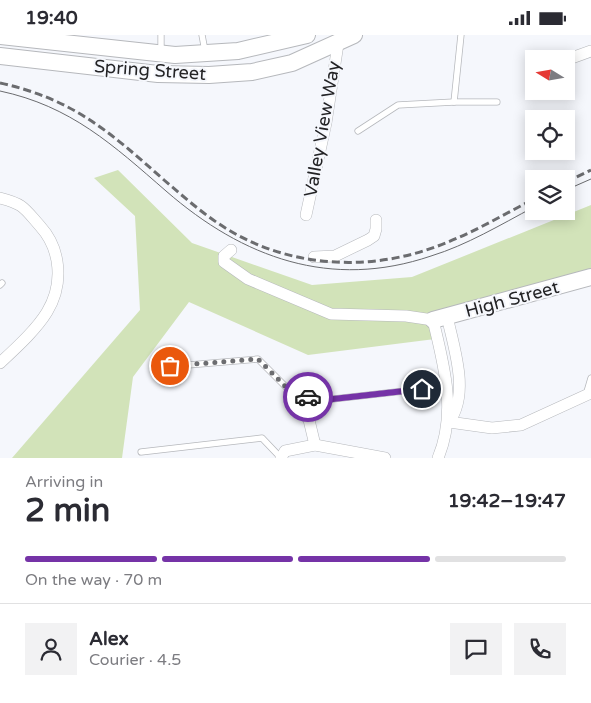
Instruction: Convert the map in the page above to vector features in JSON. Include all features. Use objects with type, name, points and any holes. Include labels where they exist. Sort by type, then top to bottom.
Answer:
[{"type":"main road","name":"Spring Street","points":[[0,36],[161,55],[238,51],[307,35]]},
{"type":"main road","name":"Spring Street","points":[[0,56],[158,74],[209,75],[252,72],[292,63],[354,35]]},
{"type":"main road","name":"High Street","points":[[440,318],[591,277]]},
{"type":"street","name":"Valley View Way","points":[[306,215],[326,123],[338,43]]},
{"type":"street","points":[[575,57],[591,51]]},
{"type":"street","points":[[0,198],[19,203],[50,236],[59,265],[57,285],[48,312],[0,363]]},
{"type":"street","points":[[314,257],[335,256],[368,240],[374,236],[376,219]]},
{"type":"street","points":[[231,250],[224,256],[224,262],[238,273],[332,314],[440,318],[458,372],[459,394],[457,412],[449,422],[438,458]]},
{"type":"street","points":[[292,393],[309,419],[316,445]]},
{"type":"street","points":[[449,422],[492,428],[520,425],[588,394]]},
{"type":"street","points":[[281,458],[285,451],[316,445],[385,458]]},
{"type":"lane","points":[[161,35],[161,55]]},
{"type":"lane","points":[[202,35],[205,53]]},
{"type":"lane","points":[[454,102],[461,35]]},
{"type":"lane","points":[[358,131],[398,105],[497,102]]},
{"type":"lane","points":[[153,368],[258,359],[292,393],[324,400],[422,389]]},
{"type":"lane","points":[[588,394],[591,378]]},
{"type":"lane","points":[[141,452],[262,438],[281,458]]},
{"type":"green space","points":[[118,170],[192,243],[312,285],[412,277],[554,220],[575,220],[575,211],[591,205],[591,283],[434,320],[435,339],[308,355],[189,302],[133,377],[122,458],[12,458],[140,310],[135,216],[94,178]]},
{"type":"tram line","points":[[0,91],[48,106],[70,117],[109,143],[195,214],[226,234],[257,250],[290,261],[324,268],[358,270],[394,266],[458,246],[525,212]]},
{"type":"tram line","points":[[575,186],[591,179]]},
{"type":"railway","points":[[0,83],[49,98],[89,119],[108,132],[202,212],[219,224],[251,242],[302,258],[329,262],[356,262],[383,260],[409,255],[460,237],[525,204]]},
{"type":"railway","points":[[575,178],[591,170]]},
{"type":"way so far","points":[[170,366],[258,359],[292,393],[308,397]]},
{"type":"route","points":[[308,397],[324,400],[422,389]]}]
